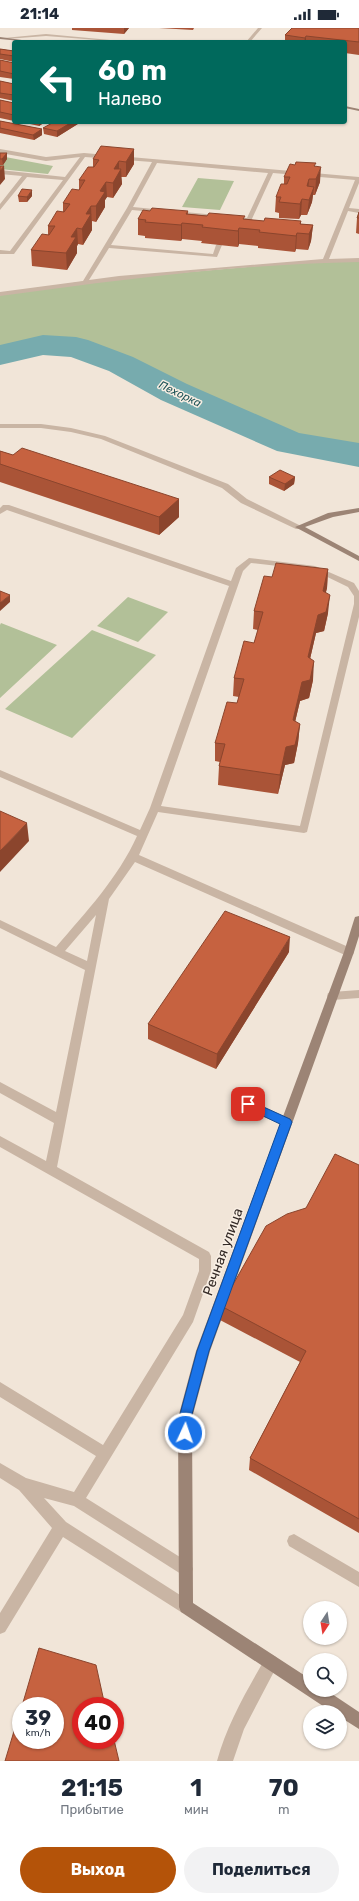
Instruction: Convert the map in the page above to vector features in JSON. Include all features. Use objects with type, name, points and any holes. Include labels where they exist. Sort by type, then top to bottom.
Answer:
[{"type":"street","points":[[0,38],[18,40]]},
{"type":"street","points":[[347,107],[359,110]]},
{"type":"street","points":[[299,526],[331,515],[359,510]]},
{"type":"street","points":[[299,526],[359,559]]},
{"type":"street","name":"Речная улица","points":[[186,1607],[185,1418],[203,1351],[349,952],[359,920]]},
{"type":"street","points":[[186,1607],[303,1684]]},
{"type":"street","points":[[323,1697],[359,1721]]},
{"type":"lane","points":[[250,40],[260,28]]},
{"type":"lane","points":[[6,38],[46,35],[100,40]]},
{"type":"lane","points":[[0,151],[46,159],[84,155],[359,179],[325,261]]},
{"type":"lane","points":[[0,252],[12,253],[84,155]]},
{"type":"lane","points":[[86,281],[130,208],[155,162]]},
{"type":"lane","points":[[130,208],[249,220],[271,171]]},
{"type":"lane","points":[[0,172],[67,179]]},
{"type":"lane","points":[[0,208],[26,175]]},
{"type":"lane","points":[[346,209],[359,211]]},
{"type":"lane","points":[[107,246],[215,256],[220,245]]},
{"type":"lane","points":[[0,294],[86,281],[325,261],[359,260]]},
{"type":"lane","points":[[0,426],[41,426],[71,430],[103,437],[225,486],[244,500],[299,526]]},
{"type":"lane","points":[[0,512],[6,507],[234,585]]},
{"type":"lane","points":[[58,952],[105,897],[133,857],[143,836],[155,808],[239,570],[249,560],[315,568],[351,585],[358,596],[358,604],[304,830],[155,808]]},
{"type":"lane","points":[[0,774],[143,836]]},
{"type":"lane","points":[[133,857],[349,952]]},
{"type":"lane","points":[[51,1168],[105,897]]},
{"type":"lane","points":[[0,924],[91,968]]},
{"type":"lane","points":[[332,996],[359,994]]},
{"type":"lane","points":[[0,1087],[60,1120]]},
{"type":"lane","points":[[248,1104],[286,1122]]},
{"type":"lane","points":[[0,1141],[51,1168],[205,1256],[205,1271],[188,1318],[77,1500]]},
{"type":"lane","points":[[0,1389],[105,1454]]},
{"type":"lane","points":[[0,1470],[24,1485],[77,1500],[186,1569]]},
{"type":"lane","points":[[24,1485],[61,1527],[186,1607]]},
{"type":"lane","points":[[0,1627],[61,1527]]},
{"type":"lane","points":[[294,1541],[359,1580]]},
{"type":"lane","points":[[225,1761],[227,1751],[253,1693],[270,1662]]},
{"type":"green space","points":[[0,156],[53,166],[48,174],[0,169],[0,165],[3,165]]},
{"type":"green space","points":[[198,178],[234,181],[220,210],[182,207]]},
{"type":"green space","points":[[359,260],[359,455],[289,443],[174,392],[121,364],[76,347],[43,345],[0,355],[0,294],[86,281],[315,261]]},
{"type":"green space","points":[[128,597],[168,612],[138,642],[97,626]]},
{"type":"green space","points":[[1,623],[57,645],[0,698],[0,625]]},
{"type":"green space","points":[[92,630],[156,655],[72,738],[5,709]]},
{"type":"building","points":[[292,28],[359,28],[359,42],[306,36],[305,38],[285,35]]},
{"type":"building","points":[[0,49],[12,51],[12,56],[0,54]]},
{"type":"building","points":[[0,60],[12,63],[12,74],[0,71]]},
{"type":"building","points":[[0,81],[12,84],[12,95],[0,93]]},
{"type":"building","points":[[0,100],[12,103],[12,115],[0,112]]},
{"type":"building","points":[[0,121],[42,129],[33,135],[0,128]]},
{"type":"building","points":[[50,124],[69,124],[57,131],[43,128]]},
{"type":"building","points":[[101,146],[134,149],[126,162],[119,161],[114,169],[121,169],[113,183],[106,182],[100,191],[105,192],[96,206],[91,206],[86,214],[91,214],[82,229],[77,228],[71,237],[76,237],[66,253],[31,250],[42,234],[49,235],[55,226],[48,226],[57,211],[64,212],[70,204],[63,203],[72,189],[79,190],[85,180],[79,180],[88,167],[94,167],[99,160],[93,159]]},
{"type":"building","points":[[0,153],[7,153],[2,159],[0,159]]},
{"type":"building","points":[[296,162],[316,163],[314,166],[321,167],[316,179],[309,179],[307,186],[314,187],[309,200],[302,199],[300,204],[279,202],[281,197],[276,197],[281,184],[287,184],[290,177],[284,177],[290,164],[295,165]]},
{"type":"building","points":[[22,189],[32,190],[27,197],[18,196]]},
{"type":"building","points":[[152,208],[188,211],[186,214],[207,216],[209,213],[245,216],[243,219],[264,221],[265,218],[301,221],[300,224],[313,225],[309,234],[297,233],[296,236],[239,228],[238,231],[202,227],[203,225],[145,222],[146,220],[138,219],[143,210],[150,211]]},
{"type":"building","points":[[22,448],[179,499],[159,517],[0,464],[0,451],[13,455]]},
{"type":"building","points":[[280,470],[295,477],[285,484],[269,477]]},
{"type":"building","points":[[276,563],[328,569],[323,591],[330,595],[326,612],[318,615],[308,657],[314,661],[310,680],[302,682],[293,720],[300,724],[295,745],[286,747],[280,775],[219,766],[225,744],[215,743],[227,702],[237,703],[244,679],[234,678],[244,641],[254,643],[263,612],[254,611],[264,576],[272,577]]},
{"type":"building","points":[[0,591],[10,595],[0,603]]},
{"type":"building","points":[[0,811],[27,823],[0,851]]},
{"type":"building","points":[[225,911],[290,937],[217,1054],[148,1024]]},
{"type":"building","points":[[335,1154],[359,1165],[359,1519],[250,1458],[306,1351],[221,1306],[266,1226],[287,1214],[306,1208]]},
{"type":"building","points":[[39,1648],[96,1665],[103,1697],[72,1697],[72,1749],[116,1749],[119,1761],[5,1761],[12,1738],[12,1749],[64,1749],[64,1697],[25,1697]]},
{"type":"waterway","name":"Пехорка","points":[[0,355],[43,345],[76,347],[121,364],[174,392],[290,443],[359,455]]},
{"type":"route","points":[[185,1433],[185,1418],[203,1351],[286,1122],[248,1104]]}]
